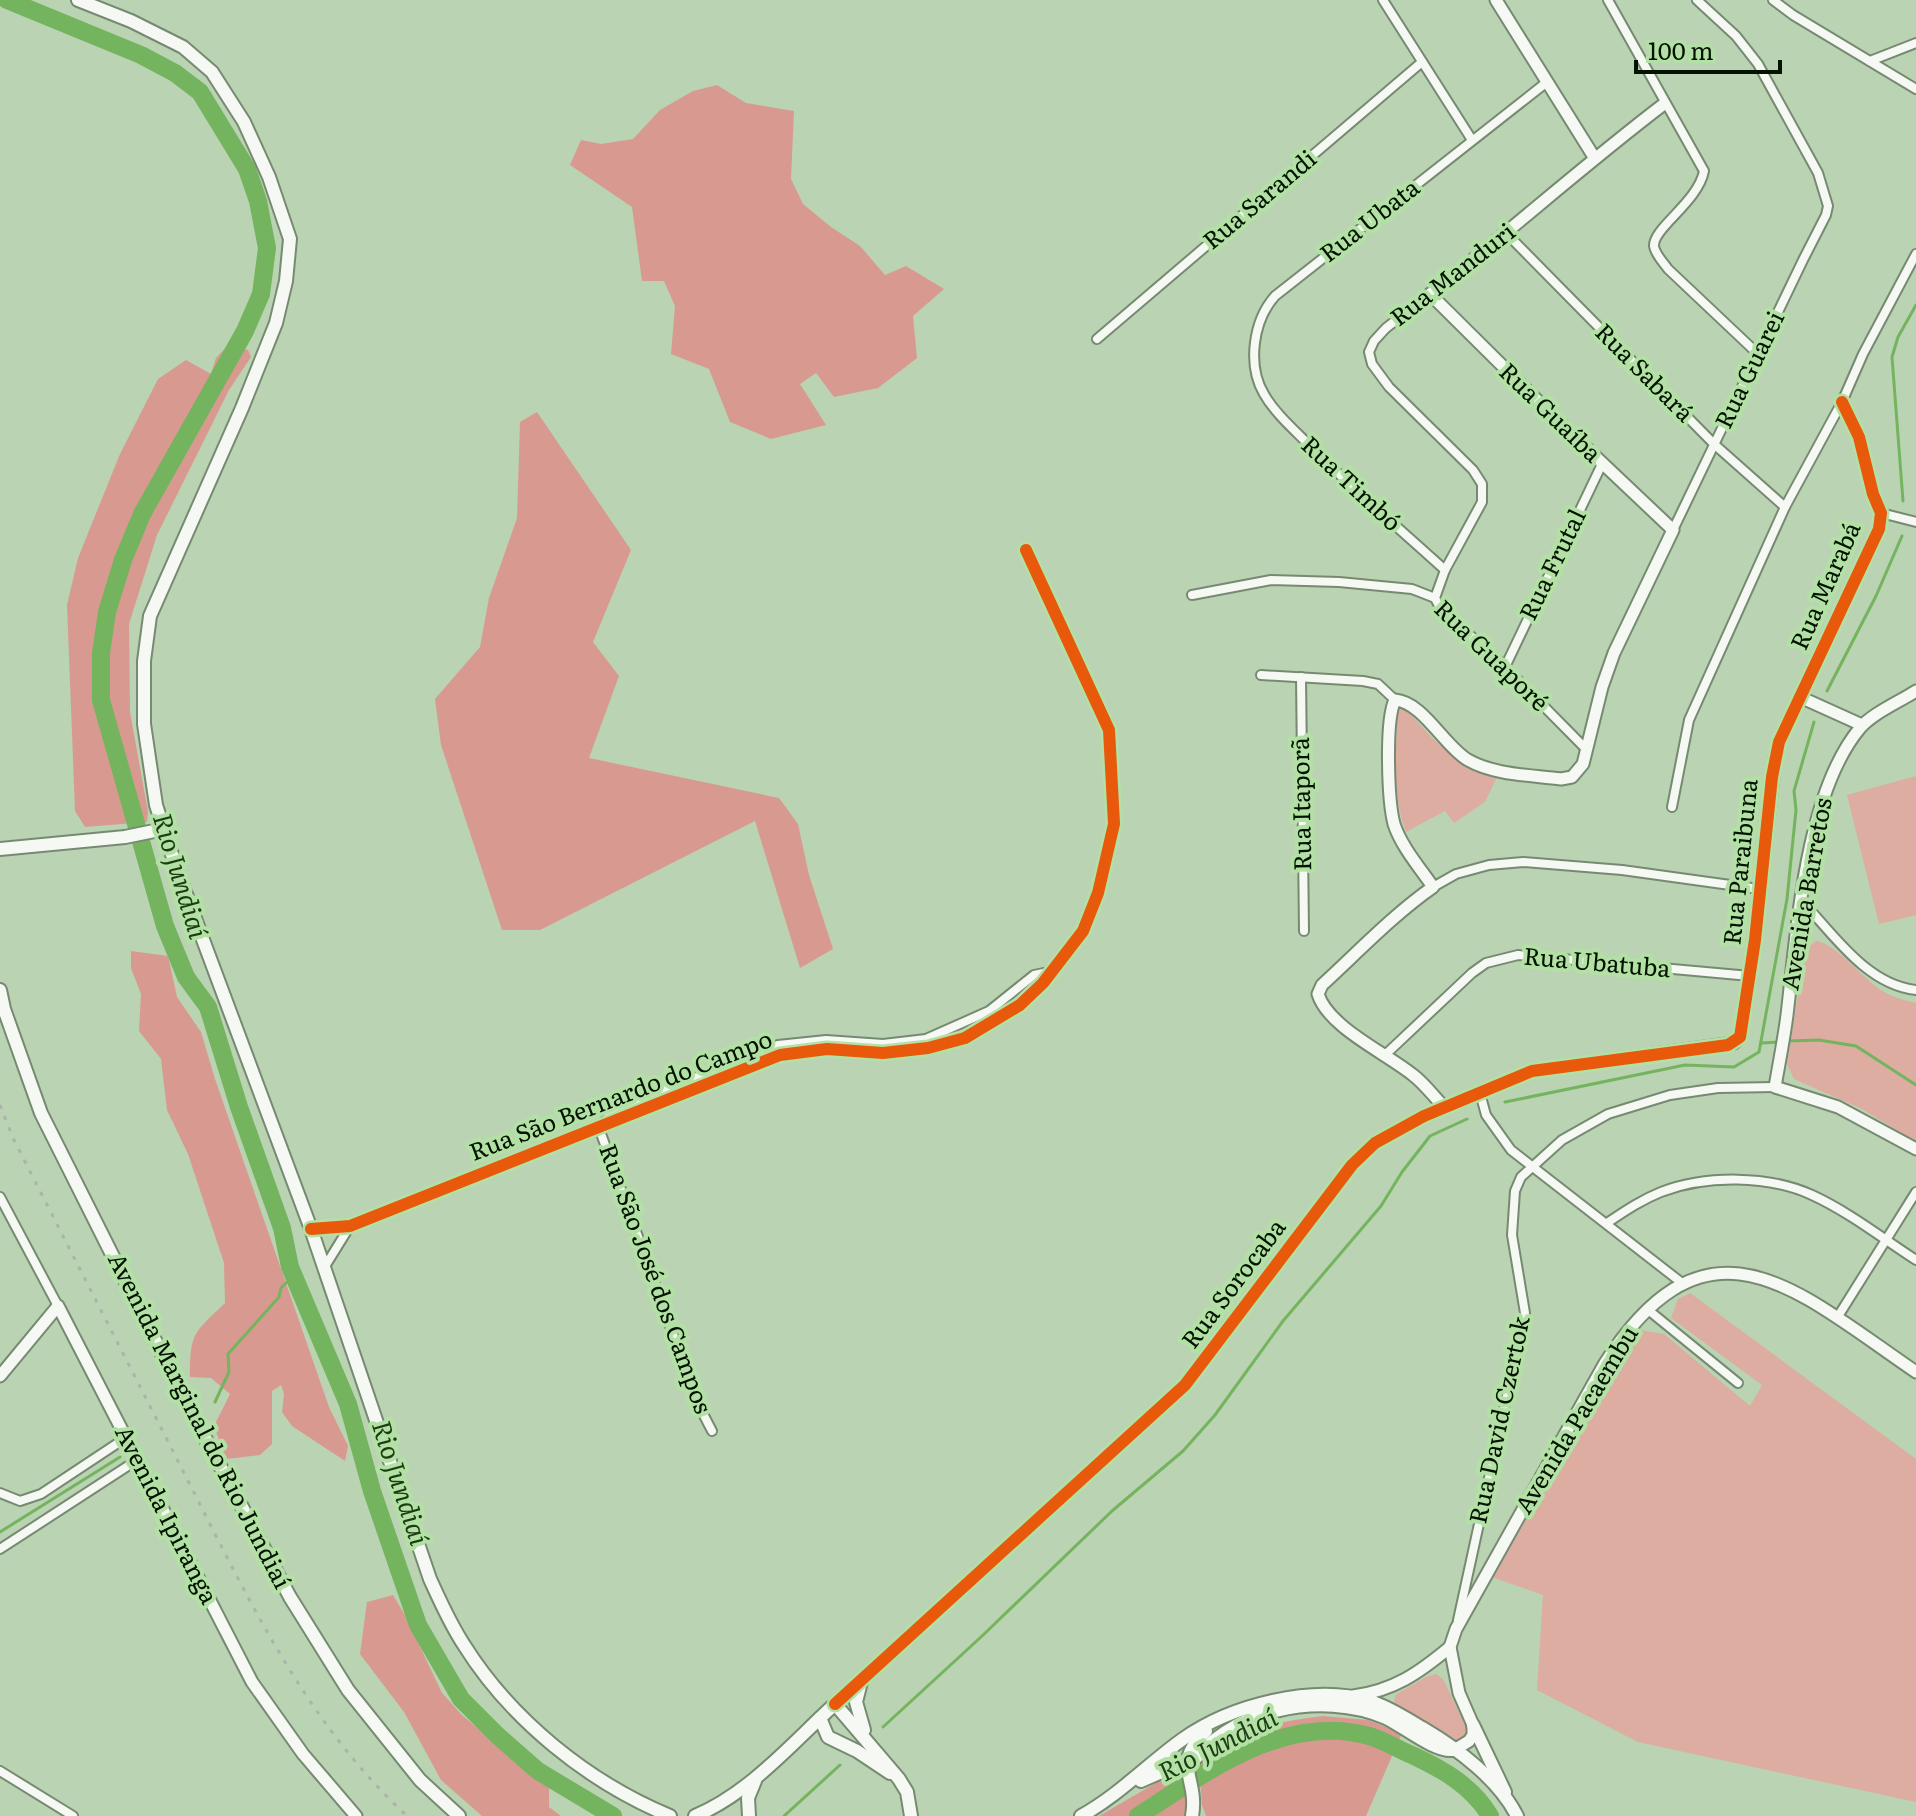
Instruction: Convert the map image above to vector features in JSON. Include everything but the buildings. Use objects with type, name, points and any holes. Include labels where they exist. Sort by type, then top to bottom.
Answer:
[{"type":"main road","points":[[78,0],[131,21],[183,47],[212,72],[244,122],[269,177],[290,239],[286,281],[276,323],[150,616],[144,661],[144,724],[159,830],[311,1229],[430,1579],[465,1647],[527,1722],[564,1754],[603,1781],[670,1816]]},
{"type":"main road","points":[[0,849],[125,837],[159,830]]},
{"type":"main road","name":"Avenida Marginal do Rio Jundiaí","points":[[0,990],[41,1113],[188,1406],[290,1597],[348,1690],[420,1780],[459,1816]]},
{"type":"main road","points":[[861,1682],[856,1702],[862,1727],[907,1792],[911,1816]]},
{"type":"main road","points":[[1081,1816],[1124,1788],[1184,1739],[1219,1718],[1261,1704],[1320,1695],[1348,1696],[1393,1711],[1456,1749],[1479,1768],[1516,1813]]},
{"type":"main road","points":[[835,1704],[879,1752]]},
{"type":"main road","name":"Rua Sorocaba","points":[[695,1816],[716,1807],[759,1774],[835,1704]]},
{"type":"main road","points":[[1188,1774],[1202,1749],[1228,1731],[1274,1712],[1324,1704],[1368,1711],[1446,1751],[1456,1749]]},
{"type":"main road","points":[[820,1718],[828,1737]]},
{"type":"main road","points":[[1192,1816],[1193,1791],[1188,1774],[1191,1747],[1219,1718]]},
{"type":"main road","points":[[1473,1725],[1516,1813]]},
{"type":"main road","points":[[790,1745],[828,1737],[857,1751],[899,1779]]},
{"type":"main road","points":[[1124,1788],[1173,1767],[1188,1774]]},
{"type":"main road","points":[[749,1816],[748,1798],[759,1774]]},
{"type":"street","points":[[1383,0],[1472,140]]},
{"type":"street","points":[[1496,0],[1594,157]]},
{"type":"street","points":[[1608,0],[1704,171],[1702,183],[1694,196],[1657,236],[1654,246],[1658,256],[1758,354]]},
{"type":"street","name":"Rua Guarei","points":[[1395,700],[1411,706],[1466,759],[1485,768],[1561,779],[1572,777],[1583,764],[1602,687],[1614,653],[1826,215],[1828,206],[1818,173],[1758,64],[1736,36],[1697,0]]},
{"type":"street","points":[[1773,0],[1916,89]]},
{"type":"street","points":[[1870,61],[1916,43]]},
{"type":"street","name":"Rua Sarandi","points":[[1097,339],[1422,62]]},
{"type":"street","name":"Rua Ubata","points":[[1263,393],[1255,350],[1256,331],[1267,305],[1547,82]]},
{"type":"street","name":"Rua Manduri","points":[[1435,598],[1445,570],[1482,502],[1482,484],[1473,470],[1389,387],[1372,364],[1369,352],[1374,341],[1386,328],[1507,234],[1594,157],[1664,104]]},
{"type":"street","name":"Rua Sabará","points":[[1507,234],[1714,444],[1785,507]]},
{"type":"street","points":[[1672,807],[1689,720],[1785,507],[1916,254]]},
{"type":"street","name":"Rua Guaíba","points":[[1430,294],[1673,530]]},
{"type":"street","name":"Rua Timbó","points":[[1263,393],[1326,463],[1445,570]]},
{"type":"street","name":"Rua Marabá","points":[[1800,697],[1879,529],[1881,513],[1873,494],[1859,437],[1842,402]]},
{"type":"street","name":"Rua Frutal","points":[[1505,667],[1602,464]]},
{"type":"street","points":[[1881,513],[1916,522]]},
{"type":"street","name":"Rua São Bernardo do Campo","points":[[311,1229],[350,1226],[780,1055],[827,1049],[883,1053],[928,1048],[965,1038],[1020,1005],[1053,971],[1083,931],[1098,893],[1114,824],[1109,730],[1026,550]]},
{"type":"street","name":"Rua Guaporé","points":[[1192,595],[1271,580],[1378,585],[1412,589],[1435,598],[1440,608],[1505,667],[1587,750]]},
{"type":"street","points":[[1261,675],[1363,681],[1378,684],[1395,700],[1389,723],[1391,804],[1395,826],[1433,887]]},
{"type":"street","name":"Rua Itaporã","points":[[1301,677],[1304,931]]},
{"type":"street","name":"Avenida Barretos","points":[[1775,1087],[1802,901],[1827,786],[1845,749],[1862,725],[1916,691]]},
{"type":"street","points":[[1800,697],[1862,725]]},
{"type":"street","name":"Rua Paraibuna","points":[[1740,1037],[1775,758],[1800,697]]},
{"type":"street","points":[[1444,1107],[1416,1077],[1335,1019],[1321,1005],[1318,994],[1322,985],[1412,902],[1433,887],[1456,874],[1489,865],[1523,862],[1622,870],[1759,889]]},
{"type":"street","points":[[1802,901],[1850,954],[1884,980],[1916,990]]},
{"type":"street","name":"Rua Ubatuba","points":[[1385,1055],[1472,973],[1486,963],[1518,955],[1750,976]]},
{"type":"street","name":"Rua São Bernardo do Campo","points":[[599,1128],[616,1109],[778,1045],[826,1040],[883,1044],[926,1039],[989,1011],[1034,975],[1053,971]]},
{"type":"street","name":"Rua Sorocaba","points":[[835,1704],[1185,1385],[1362,1153],[1398,1130],[1444,1107],[1532,1071],[1728,1045],[1740,1037]]},
{"type":"street","points":[[1530,1166],[1583,1127],[1636,1105],[1670,1095],[1718,1088],[1775,1087],[1838,1107],[1916,1149]]},
{"type":"street","points":[[1480,1093],[1486,1115],[1511,1150],[1682,1283]]},
{"type":"street","name":"Rua São José dos Campos","points":[[599,1128],[698,1404],[712,1431]]},
{"type":"street","name":"Rua David Czertok","points":[[1456,1629],[1525,1313],[1512,1235],[1512,1209],[1515,1191],[1530,1166]]},
{"type":"street","points":[[1607,1223],[1631,1206],[1663,1192],[1700,1182],[1776,1184],[1809,1194],[1848,1214],[1916,1260]]},
{"type":"street","points":[[1837,1318],[1916,1192]]},
{"type":"street","name":"Avenida Ipiranga","points":[[0,1197],[252,1682],[303,1754],[356,1816]]},
{"type":"street","points":[[323,1269],[350,1226]]},
{"type":"street","name":"Avenida Pacaembu","points":[[1473,1725],[1459,1693],[1450,1647],[1456,1629],[1605,1363],[1646,1309],[1682,1283],[1712,1273],[1736,1272],[1759,1276],[1778,1282],[1837,1318],[1916,1372]]},
{"type":"street","points":[[0,1376],[58,1306]]},
{"type":"street","points":[[1646,1309],[1738,1383]]},
{"type":"street","points":[[0,1493],[20,1501],[41,1494],[128,1439]]},
{"type":"street","points":[[0,1549],[136,1458]]},
{"type":"street","points":[[1348,1696],[1389,1689],[1418,1675],[1450,1647]]},
{"type":"street","points":[[1456,1749],[1469,1741],[1473,1735],[1473,1725]]},
{"type":"street","points":[[0,1771],[73,1816]]},
{"type":"shaded area","points":[[717,85],[746,103],[794,111],[791,179],[803,204],[860,246],[885,275],[906,266],[944,289],[913,316],[917,358],[878,388],[834,397],[816,373],[800,384],[826,425],[771,439],[730,422],[709,369],[671,354],[675,306],[664,281],[642,281],[632,207],[570,165],[581,140],[601,144],[633,139],[660,110],[693,91]]},
{"type":"shaded area","points":[[228,345],[248,350],[251,357],[229,390],[157,535],[129,624],[130,712],[148,812],[147,822],[85,827],[75,811],[67,605],[78,558],[120,454],[158,379],[186,360],[211,374],[216,358]]},
{"type":"shaded area","points":[[537,412],[631,550],[593,642],[619,676],[589,758],[779,798],[798,824],[809,875],[833,949],[800,968],[755,821],[540,930],[502,930],[441,745],[435,699],[480,647],[489,598],[517,518],[520,422]]},
{"type":"shaded area","points":[[1398,708],[1405,708],[1432,738],[1462,763],[1497,777],[1485,802],[1454,823],[1445,811],[1406,832],[1396,786]]},
{"type":"shaded area","points":[[1916,776],[1916,915],[1879,924],[1847,795]]},
{"type":"shaded area","points":[[1816,941],[1840,954],[1881,990],[1916,1003],[1916,1142],[1862,1109],[1794,1079],[1787,1064],[1805,950]]},
{"type":"shaded area","points":[[131,951],[168,956],[177,997],[201,1032],[329,1407],[348,1446],[345,1461],[292,1426],[282,1412],[284,1394],[281,1385],[272,1391],[272,1444],[260,1455],[226,1459],[214,1426],[230,1394],[211,1378],[190,1377],[191,1351],[196,1334],[225,1303],[224,1263],[188,1154],[167,1110],[161,1059],[139,1031],[141,994],[131,968]]},
{"type":"shaded area","points":[[1690,1293],[1916,1459],[1916,1802],[1638,1742],[1537,1690],[1543,1595],[1492,1577],[1640,1330],[1664,1334],[1750,1406],[1762,1385],[1671,1318],[1678,1299]]},
{"type":"shaded area","points":[[393,1595],[442,1693],[462,1715],[549,1788],[549,1807],[561,1816],[482,1816],[441,1780],[404,1712],[360,1654],[367,1602]]},
{"type":"shaded area","points":[[1436,1674],[1443,1679],[1468,1731],[1457,1744],[1394,1705],[1395,1695]]},
{"type":"shaded area","points":[[1323,1716],[1368,1720],[1402,1733],[1366,1816],[1206,1816],[1202,1805],[1199,1765],[1211,1753],[1256,1729]]},
{"type":"shaded area","points":[[1168,1776],[1189,1795],[1184,1816],[1099,1816]]},
{"type":"waterway","name":"Rio Jundiaí","points":[[7,0],[141,55],[175,73],[200,92],[247,169],[258,201],[267,248],[261,294],[245,331],[142,514],[123,560],[107,612],[101,653],[101,700],[165,926],[186,977],[208,1007],[282,1228],[290,1267],[348,1404],[372,1491],[418,1625],[461,1699],[497,1735],[538,1771],[613,1816]]},
{"type":"waterway","points":[[1903,501],[1892,357],[1898,337],[1916,305]]},
{"type":"waterway","points":[[1827,691],[1876,596],[1902,536]]},
{"type":"waterway","points":[[1505,1102],[1685,1065],[1734,1067],[1759,1052],[1787,899],[1796,810],[1794,791],[1814,722]]},
{"type":"waterway","points":[[1788,1041],[1819,1040],[1856,1046],[1916,1085]]},
{"type":"waterway","points":[[1761,1043],[1780,1042]]},
{"type":"waterway","points":[[883,1727],[1112,1511],[1183,1451],[1215,1415],[1283,1321],[1381,1206],[1430,1136],[1467,1119]]},
{"type":"waterway","points":[[215,1402],[229,1372],[228,1354],[279,1297],[281,1288],[294,1275]]},
{"type":"waterway","points":[[0,1532],[120,1457]]},
{"type":"waterway","name":"Rio Jundiaí","points":[[1138,1816],[1218,1765],[1247,1751],[1307,1732],[1338,1731],[1375,1738],[1436,1767],[1475,1796],[1490,1816]]},
{"type":"waterway","points":[[784,1816],[840,1765]]},
{"type":"railway","points":[[0,1105],[13,1138],[207,1519],[280,1655],[338,1740],[407,1816]]},
{"type":"cycle path","points":[[835,1704],[1185,1385],[1352,1165],[1375,1143],[1424,1116],[1532,1071],[1728,1045],[1740,1037],[1779,742],[1879,529],[1881,513],[1873,494],[1859,437],[1842,402]]},
{"type":"cycle path","points":[[311,1229],[350,1226],[780,1055],[827,1049],[883,1053],[928,1048],[965,1038],[1020,1005],[1043,983],[1083,931],[1098,893],[1114,824],[1109,730],[1026,550]]}]
